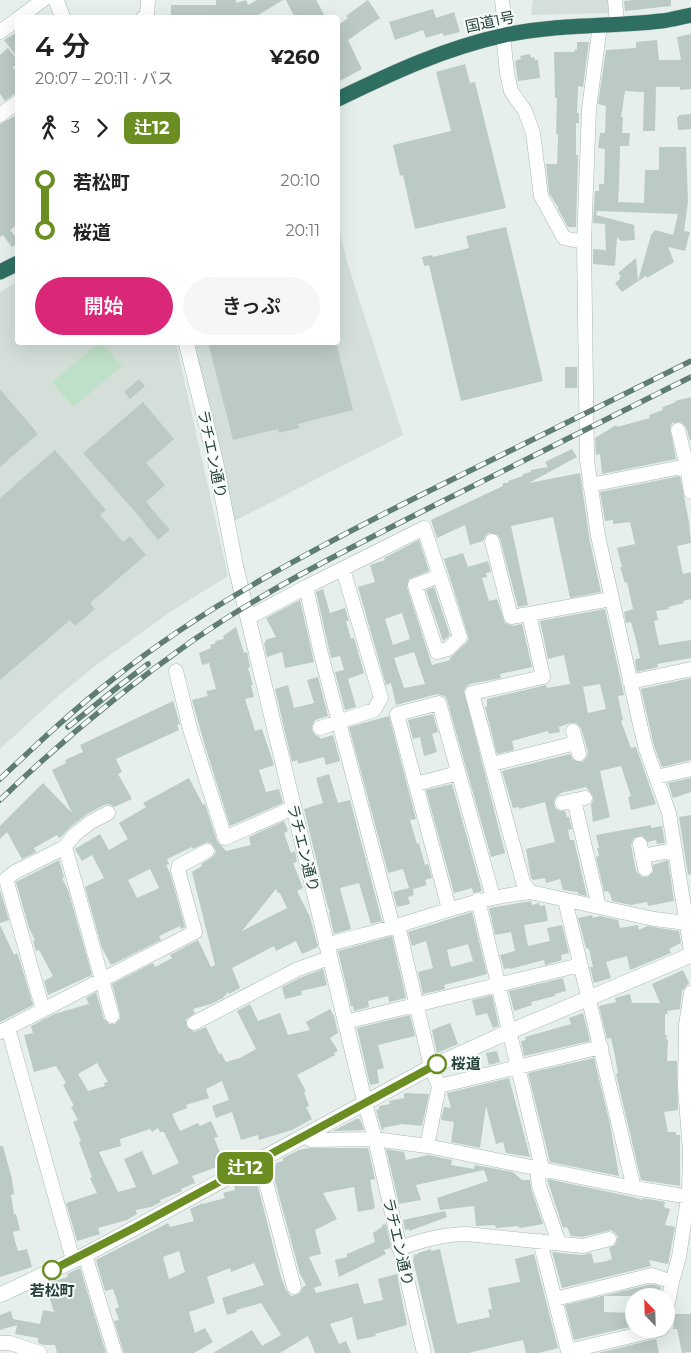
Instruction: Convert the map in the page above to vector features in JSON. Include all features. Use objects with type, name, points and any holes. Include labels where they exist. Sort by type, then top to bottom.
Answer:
[{"type":"highway","name":"国道1号","points":[[340,98],[432,56],[467,44],[505,35],[548,29],[662,21],[691,15]]},
{"type":"highway","points":[[0,272],[15,264]]},
{"type":"street","points":[[22,15],[43,0]]},
{"type":"street","points":[[56,0],[62,15]]},
{"type":"street","points":[[147,15],[148,0]]},
{"type":"street","points":[[502,0],[507,72],[511,90],[525,111],[533,133],[541,196],[564,238],[584,242]]},
{"type":"street","points":[[615,0],[617,24]]},
{"type":"street","points":[[0,32],[15,20]]},
{"type":"street","points":[[600,25],[589,109],[584,242],[587,460],[611,599],[630,682],[646,749],[669,813],[691,951]]},
{"type":"street","points":[[0,115],[15,104]]},
{"type":"street","name":"ラチエン通り","points":[[187,345],[215,459],[229,539],[375,1139],[424,1353]]},
{"type":"street","points":[[678,430],[691,492]]},
{"type":"street","points":[[590,485],[687,466]]},
{"type":"street","points":[[248,618],[306,586],[424,528],[440,576],[460,637],[448,649],[437,652],[415,586],[440,576]]},
{"type":"street","points":[[492,541],[511,618],[611,599]]},
{"type":"street","points":[[320,728],[374,710],[381,698],[343,568]]},
{"type":"street","points":[[306,586],[338,722],[396,926],[431,1067],[439,1086],[427,1146]]},
{"type":"street","points":[[529,614],[543,676],[472,693],[523,882],[530,892]]},
{"type":"street","points":[[630,682],[691,669]]},
{"type":"street","points":[[176,671],[190,729],[225,838],[293,808]]},
{"type":"street","points":[[449,909],[397,714],[439,703],[493,897]]},
{"type":"street","points":[[492,764],[576,742]]},
{"type":"street","points":[[656,777],[691,769]]},
{"type":"street","points":[[416,784],[458,773]]},
{"type":"street","points":[[574,801],[599,908]]},
{"type":"street","points":[[43,1010],[6,879],[15,872],[65,846],[74,835],[91,822],[108,813]]},
{"type":"street","points":[[65,846],[112,1016]]},
{"type":"street","points":[[642,856],[675,850]]},
{"type":"street","points":[[115,1353],[79,1258],[4,1030],[194,932],[178,870],[179,866],[207,851]]},
{"type":"street","points":[[194,1023],[298,969],[328,951],[396,926],[478,900],[530,892],[654,919],[687,923]]},
{"type":"street","points":[[478,900],[518,1066],[540,1168],[539,1186],[559,1242]]},
{"type":"street","points":[[565,900],[634,1188]]},
{"type":"street","points":[[0,1295],[79,1258],[431,1067],[691,955]]},
{"type":"street","points":[[345,1022],[580,965]]},
{"type":"street","points":[[671,1288],[679,1257],[689,1197],[690,1150],[685,1088],[686,1025],[691,993]]},
{"type":"street","points":[[439,1086],[601,1047]]},
{"type":"street","points":[[304,1136],[311,1140],[375,1139],[427,1146],[634,1188],[689,1197]]},
{"type":"street","points":[[260,1160],[294,1287]]},
{"type":"street","points":[[399,1248],[432,1238],[454,1234],[559,1242],[583,1246],[609,1239]]},
{"type":"street","points":[[540,1241],[568,1351],[625,1338]]},
{"type":"street","points":[[555,1299],[652,1275],[672,1282]]},
{"type":"street","points":[[0,1343],[40,1353]]},
{"type":"shaded area","points":[[533,0],[609,0],[610,13],[531,15]]},
{"type":"shaded area","points":[[340,232],[347,262],[403,435],[232,522],[190,345],[340,345]]},
{"type":"shaded area","points":[[15,283],[15,345],[176,345],[228,576],[170,612],[95,666],[57,697],[0,749],[0,292]]},
{"type":"green space","points":[[97,345],[104,345],[122,366],[73,407],[52,382]]},
{"type":"building","points":[[216,0],[236,0],[236,3],[246,0],[248,5],[257,0],[283,0],[258,15],[171,15],[171,5],[216,5]]},
{"type":"building","points":[[286,0],[316,0],[324,15],[294,15]]},
{"type":"building","points":[[368,0],[380,18],[348,40],[362,69],[340,81],[340,24],[348,18],[346,16]]},
{"type":"building","points":[[671,0],[671,6],[625,11],[624,1]]},
{"type":"building","points":[[433,9],[436,18],[454,12],[460,32],[444,36],[442,33],[426,38],[423,30],[395,40],[389,22]]},
{"type":"building","points":[[15,34],[15,54],[4,40]]},
{"type":"building","points":[[691,34],[691,89],[680,90],[680,87],[656,87],[655,131],[643,131],[644,92],[625,91],[621,117],[623,117],[622,133],[630,133],[629,146],[620,147],[618,202],[644,203],[645,170],[659,170],[659,147],[686,147],[688,202],[684,231],[690,232],[685,251],[668,247],[674,262],[647,278],[646,276],[622,292],[615,283],[621,276],[618,273],[636,258],[638,281],[651,235],[655,230],[673,235],[678,214],[597,211],[596,215],[634,225],[635,240],[621,241],[617,237],[615,266],[593,264],[593,249],[606,250],[605,224],[593,223],[595,191],[599,191],[599,184],[604,184],[605,149],[598,148],[600,133],[605,133],[606,106],[598,104],[606,50],[636,48],[636,42],[657,40],[659,60],[681,60],[677,37]]},
{"type":"building","points":[[577,42],[589,42],[583,87],[578,86],[577,113],[579,113],[579,123],[576,123],[576,155],[578,155],[576,227],[568,227],[558,206],[549,193],[546,164],[557,164],[558,134],[556,134],[557,98],[555,98],[554,52],[574,52],[575,49],[577,50]]},
{"type":"building","points":[[8,48],[15,57],[15,66],[13,67],[15,70],[15,93],[5,101],[0,94],[0,55]]},
{"type":"building","points":[[530,54],[531,58],[534,57],[535,60],[538,60],[540,78],[518,81],[515,61],[521,59],[520,56]]},
{"type":"building","points":[[465,64],[470,83],[475,82],[506,208],[415,229],[403,175],[400,176],[393,145],[451,131],[436,72]]},
{"type":"building","points":[[691,114],[691,129],[678,130],[677,117],[679,115]]},
{"type":"building","points":[[15,116],[15,226],[10,230],[15,236],[15,245],[12,247],[3,235],[0,237],[0,124]]},
{"type":"building","points":[[506,227],[543,381],[461,401],[429,265],[424,266],[422,257],[432,255],[433,257],[469,248],[466,236]]},
{"type":"building","points":[[209,345],[337,345],[353,410],[298,424],[299,428],[279,433],[278,429],[233,440]]},
{"type":"building","points":[[565,367],[577,367],[577,388],[565,388]]},
{"type":"building","points":[[139,379],[145,386],[130,399],[124,392]]},
{"type":"building","points":[[0,389],[38,434],[0,467]]},
{"type":"building","points":[[691,397],[691,440],[686,427],[681,422],[672,423],[670,428],[676,459],[602,474],[600,454],[596,455],[595,438],[616,425],[617,427],[650,418],[649,415],[663,410],[662,408],[665,406]]},
{"type":"building","points":[[143,402],[174,439],[146,463],[165,485],[146,502],[170,530],[158,540],[83,453]]},
{"type":"building","points":[[572,449],[577,457],[529,483],[580,473],[590,542],[601,592],[570,598],[553,517],[511,526],[528,605],[518,607],[498,535],[489,533],[483,541],[470,545],[465,525],[437,538],[431,520],[503,486],[503,483],[508,483],[508,481],[531,472],[531,470],[548,467],[545,462]]},
{"type":"building","points":[[55,450],[106,510],[100,515],[123,542],[130,536],[146,555],[90,603],[95,609],[75,626],[70,620],[0,680],[0,498]]},
{"type":"building","points":[[680,476],[691,543],[677,546],[683,574],[691,572],[691,599],[668,607],[669,609],[656,611],[658,620],[654,621],[659,645],[691,640],[691,658],[657,664],[658,667],[637,672],[635,662],[636,659],[640,658],[631,622],[626,623],[624,612],[633,609],[627,582],[625,583],[620,567],[622,567],[617,548],[635,544],[630,522],[613,524],[613,520],[605,521],[600,492]]},
{"type":"building","points":[[419,540],[429,571],[409,579],[407,587],[432,665],[450,660],[469,639],[444,559],[463,553],[468,567],[488,561],[491,572],[486,573],[487,577],[482,578],[489,601],[497,599],[505,623],[512,626],[522,624],[532,667],[500,674],[501,678],[470,684],[464,691],[505,853],[491,857],[445,696],[437,694],[396,705],[391,683],[386,685],[358,587],[375,582],[370,565],[385,560],[384,558]],"holes":[[[402,613],[410,639],[393,645],[385,619]],[[414,652],[425,684],[404,688],[394,658]]]},
{"type":"building","points":[[434,587],[450,635],[443,641],[426,590]]},
{"type":"building","points":[[323,589],[330,613],[345,608],[351,639],[354,638],[364,673],[348,679],[356,707],[345,710],[335,672],[344,670],[340,656],[331,658],[316,592]]},
{"type":"building","points":[[300,600],[314,662],[285,668],[282,652],[267,657],[265,640],[276,637],[266,618]]},
{"type":"building","points":[[605,609],[624,695],[618,696],[623,720],[621,721],[631,748],[636,747],[656,804],[631,810],[628,797],[631,796],[621,766],[600,771],[610,817],[593,822],[591,805],[593,796],[586,787],[561,793],[556,797],[554,801],[555,808],[565,811],[567,817],[569,817],[572,829],[568,830],[570,840],[574,840],[587,896],[578,894],[578,892],[563,890],[560,879],[546,883],[545,878],[533,880],[531,878],[526,849],[555,842],[545,802],[519,809],[519,807],[513,808],[502,771],[570,754],[573,760],[582,762],[587,757],[588,752],[581,728],[576,723],[570,723],[559,727],[560,732],[549,734],[548,731],[512,741],[514,750],[497,754],[485,707],[487,707],[487,699],[546,685],[547,688],[570,684],[564,655],[548,659],[540,621]],"holes":[[[600,684],[606,709],[588,713],[583,687]]]},
{"type":"building","points":[[236,627],[244,653],[247,652],[250,667],[248,668],[253,685],[251,685],[254,697],[245,699],[255,731],[262,729],[274,765],[259,770],[266,792],[279,789],[283,803],[230,826],[192,700],[208,696],[206,691],[216,689],[209,663],[202,665],[199,653],[211,648],[210,645],[216,643],[215,641],[224,639],[223,636]]},
{"type":"building","points":[[318,677],[328,716],[315,720],[312,730],[320,739],[333,735],[340,761],[326,765],[324,757],[298,764],[297,760],[292,762],[275,689],[288,685],[294,708],[314,703],[307,680]]},
{"type":"building","points":[[691,678],[691,760],[662,767],[654,746],[641,689]]},
{"type":"building","points":[[173,701],[180,724],[177,725],[179,730],[116,759],[122,772],[118,774],[132,799],[114,807],[109,804],[104,805],[87,814],[59,838],[57,835],[34,848],[36,852],[22,859],[7,832],[0,839],[0,826],[43,783],[72,813],[52,770],[66,763],[65,760],[83,752],[80,745]]},
{"type":"building","points":[[433,714],[438,732],[432,734],[437,752],[424,756],[420,737],[413,739],[408,720]]},
{"type":"building","points":[[389,716],[416,819],[410,820],[417,844],[419,843],[425,865],[428,864],[432,878],[425,880],[427,885],[413,889],[414,895],[408,897],[410,904],[397,907],[393,892],[409,888],[403,869],[388,873],[349,727]]},
{"type":"building","points":[[329,774],[338,803],[350,800],[382,921],[371,924],[359,883],[340,888],[351,929],[334,934],[304,809],[323,803],[316,778]]},
{"type":"building","points":[[189,778],[203,805],[205,804],[217,841],[226,851],[251,845],[249,837],[284,821],[288,831],[284,833],[291,853],[295,851],[297,862],[293,863],[303,888],[297,891],[310,917],[318,947],[302,954],[296,941],[276,951],[274,946],[232,968],[240,988],[229,994],[228,992],[223,998],[211,1004],[193,1009],[195,1013],[186,1019],[187,1027],[194,1032],[206,1027],[219,1054],[221,1053],[226,1062],[240,1058],[256,1049],[237,1011],[250,1004],[258,1021],[280,1013],[288,1035],[310,1030],[306,1022],[330,1009],[334,1016],[338,1033],[330,1038],[338,1051],[334,1053],[335,1055],[297,1075],[306,1091],[304,1092],[309,1106],[306,1107],[312,1119],[292,1130],[259,1140],[258,1135],[241,1140],[232,1112],[216,1118],[212,1106],[229,1100],[222,1081],[206,1089],[209,1098],[186,1105],[187,1108],[172,1114],[180,1131],[198,1123],[200,1126],[211,1121],[218,1137],[214,1138],[224,1162],[217,1167],[192,1176],[195,1183],[181,1189],[182,1191],[160,1200],[161,1202],[151,1207],[136,1210],[137,1214],[127,1220],[98,1228],[100,1234],[77,1241],[66,1203],[97,1193],[90,1178],[92,1177],[73,1122],[78,1120],[71,1107],[74,1106],[63,1085],[66,1083],[56,1066],[34,1072],[24,1035],[33,1033],[31,1026],[54,1014],[89,1004],[86,998],[96,992],[104,1019],[109,1024],[115,1024],[120,1019],[120,1014],[112,984],[153,963],[155,967],[172,958],[170,955],[198,940],[211,967],[215,965],[192,872],[214,856],[216,851],[212,844],[207,842],[167,859],[169,864],[166,865],[185,927],[181,929],[180,926],[159,936],[161,940],[111,965],[102,948],[85,887],[104,878],[92,855],[82,861],[75,849],[100,834],[109,850],[128,839],[119,823],[146,807],[143,803]],"holes":[[[150,869],[159,888],[137,898],[128,880]],[[276,889],[287,908],[242,931]],[[97,1063],[108,1082],[104,1083],[105,1086],[88,1091],[78,1074]],[[158,1128],[160,1132],[164,1132],[179,1163],[153,1175],[142,1151],[124,1159],[136,1187],[118,1192],[99,1152],[121,1146],[120,1139],[150,1129],[152,1132]]]},
{"type":"building","points":[[691,778],[691,792],[673,798],[668,783]]},
{"type":"building","points":[[452,784],[482,891],[473,893],[472,888],[454,893],[426,790]]},
{"type":"building","points":[[691,815],[691,874],[688,875],[679,817]]},
{"type":"building","points":[[651,825],[651,828],[662,826],[665,843],[657,844],[656,840],[648,842],[642,836],[634,838],[631,845],[636,871],[642,877],[647,877],[653,872],[653,865],[668,860],[674,901],[648,906],[647,902],[631,905],[612,901],[610,893],[608,891],[604,892],[596,857],[599,856],[597,848],[599,848],[596,835]]},
{"type":"building","points":[[59,860],[64,877],[62,878],[68,890],[92,975],[48,995],[44,981],[53,976],[39,950],[36,951],[33,941],[35,940],[29,928],[16,882]]},
{"type":"building","points":[[0,890],[9,920],[0,923]]},
{"type":"building","points":[[531,901],[532,905],[539,903],[540,906],[545,905],[548,921],[524,925],[528,946],[550,941],[547,928],[562,925],[569,953],[561,955],[562,960],[545,965],[544,960],[504,969],[500,955],[515,951],[511,932],[495,935],[489,908]]},
{"type":"building","points":[[472,912],[487,974],[444,985],[445,989],[423,994],[418,972],[433,968],[426,941],[412,946],[408,932]],"holes":[[[468,944],[473,961],[451,967],[447,950]]]},
{"type":"building","points":[[592,915],[593,918],[600,916],[618,920],[620,928],[638,925],[639,930],[647,926],[679,931],[681,943],[669,949],[671,953],[630,970],[627,956],[606,962],[611,978],[594,983],[590,967],[593,967],[589,949],[586,948],[578,918]]},
{"type":"building","points":[[0,925],[14,955],[17,953],[33,1005],[0,1022]]},
{"type":"building","points":[[392,936],[406,998],[389,1002],[388,996],[368,1001],[369,1007],[354,1011],[353,1006],[351,1006],[338,951]]},
{"type":"building","points":[[323,969],[327,985],[301,991],[302,995],[285,999],[282,987]]},
{"type":"building","points":[[683,970],[689,983],[682,991],[680,1009],[667,1011],[668,1014],[665,1014],[665,1035],[667,1035],[666,1039],[668,1040],[667,1061],[677,1061],[678,1110],[664,1112],[668,1132],[676,1132],[676,1135],[680,1135],[680,1186],[641,1180],[616,1074],[618,1073],[611,1038],[607,1039],[599,1006],[616,1002],[615,998],[630,994],[632,1003],[660,1003],[652,984]]},
{"type":"building","points":[[563,978],[566,991],[531,1002],[532,1005],[514,1011],[509,991]]},
{"type":"building","points":[[492,995],[499,1026],[493,1028],[487,1013],[476,1016],[472,1000]]},
{"type":"building","points":[[583,1013],[590,1041],[524,1056],[521,1041],[526,1040],[525,1037],[571,1024],[569,1018]]},
{"type":"building","points":[[410,1015],[415,1036],[378,1045],[384,1068],[377,1070],[379,1083],[370,1085],[357,1028]]},
{"type":"building","points":[[450,1023],[458,1044],[437,1053],[432,1030]]},
{"type":"building","points":[[497,1051],[500,1062],[489,1065],[486,1053]]},
{"type":"building","points":[[594,1058],[610,1124],[619,1176],[550,1162],[528,1073]]},
{"type":"building","points":[[509,1078],[530,1157],[506,1153],[503,1142],[496,1144],[486,1106],[480,1148],[451,1142],[454,1122],[441,1120],[444,1107],[451,1108],[447,1093]]},
{"type":"building","points":[[404,1093],[429,1094],[422,1126],[402,1124],[382,1128],[385,1129],[382,1130],[376,1110],[379,1109],[379,1106],[390,1104],[389,1101],[404,1098]]},
{"type":"building","points":[[356,1119],[360,1119],[364,1130],[333,1131]]},
{"type":"building","points":[[0,1146],[3,1146],[12,1179],[14,1194],[11,1195],[14,1214],[16,1214],[20,1230],[13,1232],[15,1241],[18,1251],[27,1249],[32,1267],[0,1277]]},
{"type":"building","points":[[309,1148],[368,1148],[375,1179],[370,1180],[375,1208],[373,1209],[358,1212],[354,1187],[323,1193],[337,1219],[315,1230],[321,1254],[309,1257],[322,1285],[314,1288],[316,1293],[358,1283],[364,1304],[383,1300],[378,1279],[397,1274],[407,1325],[375,1334],[376,1336],[357,1340],[352,1317],[330,1324],[339,1344],[346,1341],[351,1353],[315,1353],[308,1336],[280,1353],[213,1353],[252,1330],[262,1346],[281,1335],[261,1303],[236,1310],[237,1312],[227,1315],[222,1298],[264,1285],[254,1263],[231,1272],[230,1268],[207,1277],[215,1303],[189,1312],[195,1333],[205,1328],[213,1342],[194,1353],[124,1353],[114,1321],[119,1320],[115,1309],[119,1307],[113,1289],[105,1291],[96,1260],[168,1223],[170,1227],[194,1221],[190,1209],[203,1203],[225,1198],[223,1193],[235,1190],[234,1185],[249,1181],[248,1177],[255,1175],[286,1290],[292,1296],[300,1293],[306,1285],[300,1274],[271,1166],[283,1161],[283,1158],[299,1150]],"holes":[[[179,1251],[185,1272],[169,1279],[163,1257]]]},
{"type":"building","points":[[386,1149],[404,1152],[406,1160],[428,1155],[452,1160],[451,1165],[474,1169],[475,1165],[513,1172],[522,1180],[530,1180],[531,1189],[543,1224],[520,1228],[517,1226],[496,1228],[495,1225],[476,1226],[474,1206],[440,1210],[437,1198],[488,1181],[484,1170],[416,1185],[421,1200],[399,1204]]},
{"type":"building","points":[[547,1179],[643,1200],[642,1198],[665,1202],[664,1207],[670,1209],[665,1225],[675,1227],[668,1264],[649,1260],[651,1266],[562,1288],[552,1252],[582,1255],[591,1253],[594,1263],[603,1262],[612,1259],[609,1248],[615,1245],[618,1237],[611,1230],[582,1237],[571,1236],[567,1227],[563,1228]]},
{"type":"building","points":[[445,1211],[447,1217],[409,1231],[409,1229],[405,1230],[403,1220]]},
{"type":"building","points":[[386,1224],[391,1246],[384,1250],[386,1254],[339,1277],[335,1260],[347,1257],[347,1254],[375,1242],[373,1233]]},
{"type":"building","points":[[431,1249],[431,1251],[440,1249],[457,1324],[490,1317],[488,1310],[492,1309],[488,1288],[520,1282],[515,1259],[534,1254],[558,1348],[539,1353],[526,1353],[523,1340],[468,1353],[435,1353],[413,1260],[414,1255]]},
{"type":"building","points":[[80,1268],[106,1353],[57,1353],[55,1345],[44,1345],[38,1343],[38,1338],[15,1334],[17,1325],[0,1330],[0,1315],[11,1311],[13,1319],[40,1324],[43,1310],[54,1312],[45,1284],[68,1277],[67,1274]]},
{"type":"building","points":[[652,1284],[661,1287],[661,1288],[635,1288]]},
{"type":"building","points":[[625,1291],[625,1296],[604,1296],[604,1312],[625,1313],[625,1328],[574,1340],[565,1305]]},
{"type":"building","points":[[675,1314],[691,1314],[691,1352],[682,1353],[677,1329],[675,1329]]},
{"type":"building","points":[[656,1339],[659,1353],[598,1353]]},
{"type":"railway","points":[[0,779],[69,715],[113,679],[223,602],[301,557],[381,515],[691,361]]},
{"type":"railway","points":[[0,800],[69,737],[117,697],[220,622],[309,570],[370,538],[691,377]]},
{"type":"railway","points":[[68,727],[148,664]]},
{"type":"bus line","name":"辻12","points":[[52,1270],[85,1255],[437,1064]]},
{"type":"place","name":"桜道","points":[[437,1064]]},
{"type":"place","name":"若松町","points":[[52,1270]]}]
